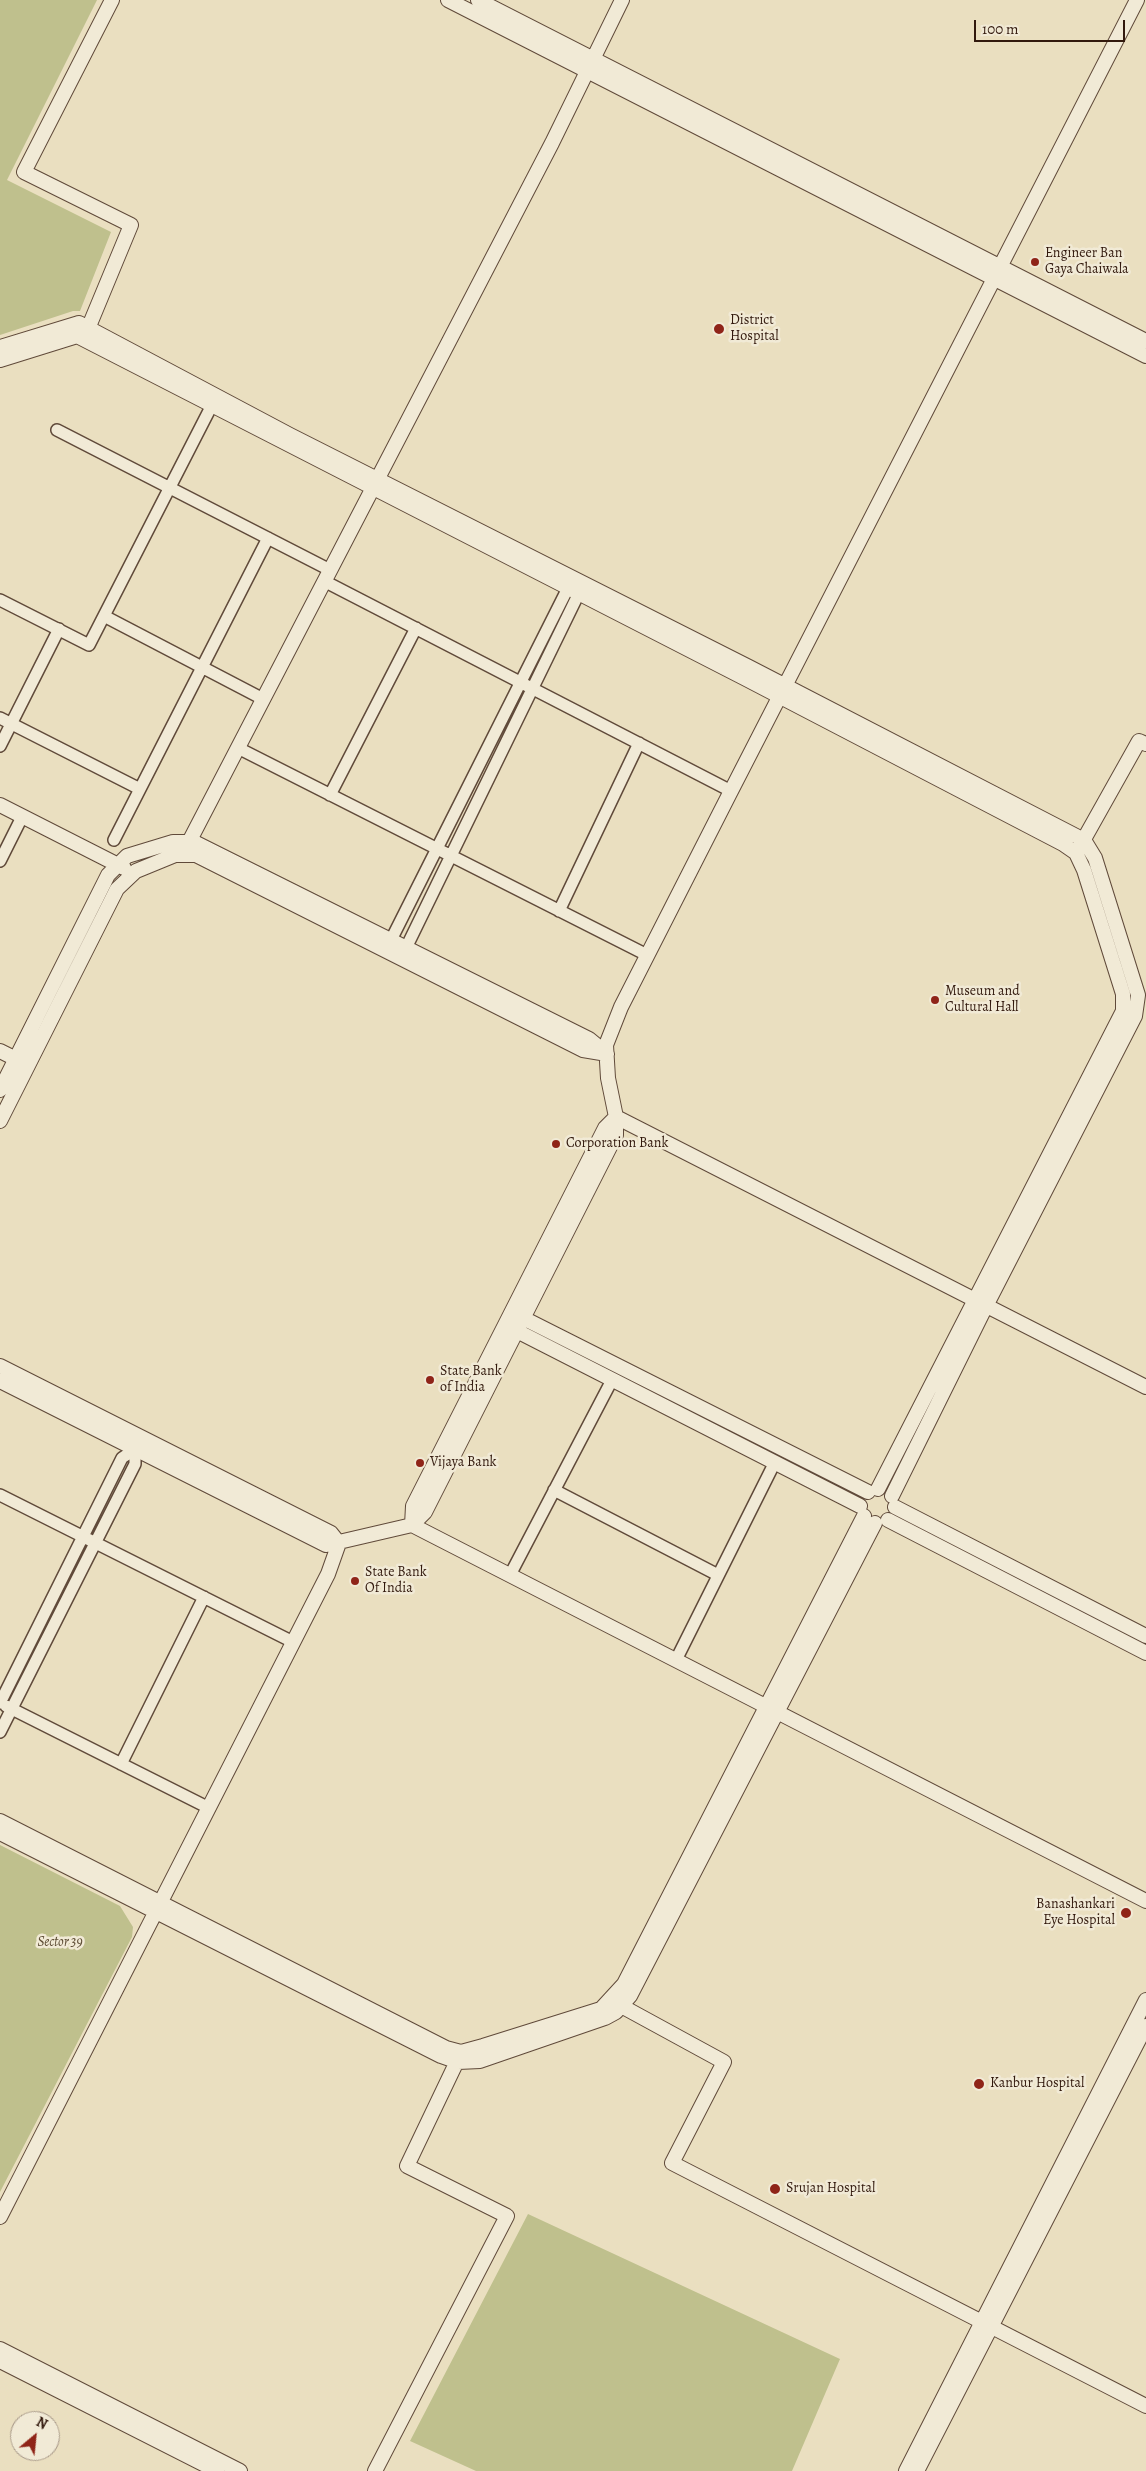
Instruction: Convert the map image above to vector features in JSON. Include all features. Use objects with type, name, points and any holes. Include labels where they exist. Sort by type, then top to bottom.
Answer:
[{"type":"street","points":[[86,333],[130,224],[24,172],[112,0]]},
{"type":"street","points":[[448,0],[590,65],[997,272],[1146,341]]},
{"type":"street","points":[[478,0],[590,65]]},
{"type":"street","points":[[188,849],[262,700],[622,0]]},
{"type":"street","points":[[512,1326],[523,1318],[616,1135],[616,1117],[608,1078],[606,1046],[621,1007],[1137,0]]},
{"type":"street","points":[[997,272],[1146,356]]},
{"type":"street","points":[[0,347],[79,323],[86,333],[212,405],[374,483]]},
{"type":"street","points":[[0,360],[86,333],[575,587],[1084,840],[1095,858],[1138,995],[1135,1011]]},
{"type":"street","points":[[0,600],[90,645],[212,405]]},
{"type":"street","points":[[57,430],[268,538],[416,628],[731,791]]},
{"type":"street","points":[[114,840],[268,538]]},
{"type":"street","points":[[391,940],[520,682],[575,587]]},
{"type":"street","points":[[406,948],[532,688],[575,587]]},
{"type":"street","points":[[104,616],[262,700]]},
{"type":"street","points":[[330,795],[416,628]]},
{"type":"street","points":[[0,746],[59,629]]},
{"type":"street","points":[[782,691],[1054,839],[1076,853],[1084,870],[1120,985],[1135,1011]]},
{"type":"street","points":[[0,718],[140,789]]},
{"type":"street","points":[[1076,853],[1139,741],[1146,744]]},
{"type":"street","points":[[559,911],[639,743]]},
{"type":"street","points":[[238,748],[647,956]]},
{"type":"street","points":[[0,806],[134,873]]},
{"type":"street","points":[[0,861],[22,817]]},
{"type":"street","points":[[0,1090],[9,1065],[108,875],[128,856],[173,842],[583,1050],[607,1054]]},
{"type":"street","points":[[0,1121],[117,889],[134,873],[188,849],[194,842],[589,1039],[607,1054]]},
{"type":"street","points":[[0,1821],[158,1907],[441,2056],[480,2061],[605,2018],[616,2003],[630,1996],[772,1710],[872,1516],[894,1502],[981,1303],[1123,1011],[1135,1011]]},
{"type":"street","points":[[0,1051],[9,1065],[25,1073]]},
{"type":"street","points":[[616,1117],[1146,1387]]},
{"type":"street","points":[[0,1381],[326,1545],[339,1544],[412,1525],[425,1512],[605,1128],[616,1117]]},
{"type":"street","points":[[872,1516],[863,1498],[873,1490],[981,1303]]},
{"type":"street","points":[[523,1318],[873,1490],[887,1491],[894,1502],[1146,1636]]},
{"type":"street","points":[[512,1326],[612,1380],[775,1462],[872,1516],[1146,1653]]},
{"type":"street","points":[[0,1366],[331,1533],[339,1544]]},
{"type":"street","points":[[510,1575],[612,1380]]},
{"type":"street","points":[[135,1449],[122,1458],[0,1703],[209,1808]]},
{"type":"street","points":[[0,1732],[135,1464],[135,1449]]},
{"type":"street","points":[[676,1660],[775,1462]]},
{"type":"street","points":[[554,1490],[718,1576]]},
{"type":"street","points":[[0,1495],[293,1642]]},
{"type":"street","points":[[412,1525],[1146,1901]]},
{"type":"street","points":[[0,2216],[328,1574],[339,1544]]},
{"type":"street","points":[[121,1764],[204,1598]]},
{"type":"street","points":[[0,1833],[158,1907]]},
{"type":"street","points":[[917,2471],[986,2324],[1146,2000]]},
{"type":"street","points":[[616,2003],[724,2062],[672,2163],[1146,2406]]},
{"type":"street","points":[[906,2471],[1146,2026]]},
{"type":"street","points":[[375,2471],[507,2216],[407,2166],[460,2057]]},
{"type":"street","points":[[0,2349],[240,2471]]},
{"type":"street","points":[[0,2361],[217,2471]]},
{"type":"green space","points":[[0,0],[97,0],[7,180],[111,232],[80,311],[73,311],[0,335]]},
{"type":"green space","name":"Sector 39","points":[[0,1845],[120,1906],[133,1927],[132,1937],[0,2192]]},
{"type":"green space","points":[[528,2214],[840,2359],[792,2471],[476,2471],[410,2441]]},
{"type":"place","name":"Engineer Ban Gaya Chaiwala","points":[[1035,262]]},
{"type":"place","name":"District Hospital","points":[[719,329]]},
{"type":"place","name":"Museum and Cultural Hall","points":[[935,1000]]},
{"type":"place","name":"Corporation Bank","points":[[556,1144]]},
{"type":"place","name":"State Bank of India","points":[[430,1380]]},
{"type":"place","name":"Vijaya Bank","points":[[420,1463]]},
{"type":"place","name":"State Bank Of India","points":[[355,1581]]},
{"type":"place","name":"Banashankari Eye Hospital","points":[[1126,1913]]},
{"type":"place","name":"Kanbur Hospital","points":[[979,2084]]},
{"type":"place","name":"Srujan Hospital","points":[[775,2189]]}]
